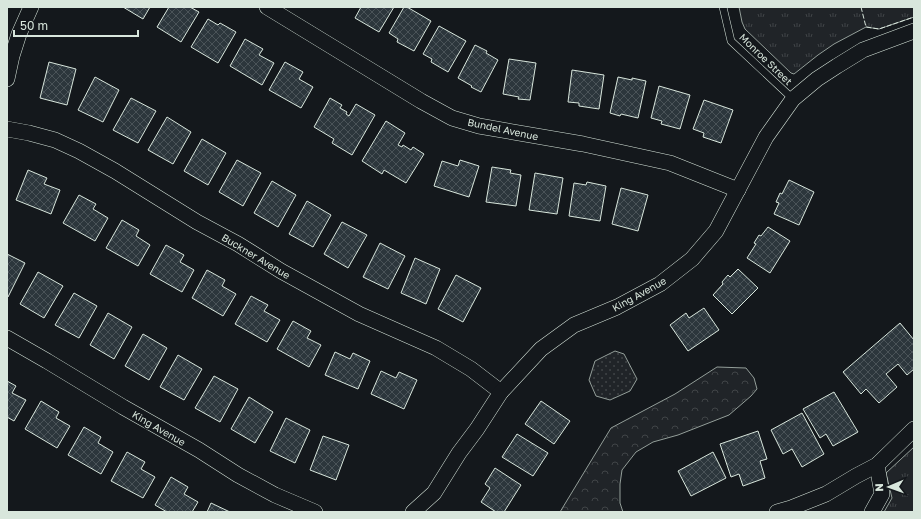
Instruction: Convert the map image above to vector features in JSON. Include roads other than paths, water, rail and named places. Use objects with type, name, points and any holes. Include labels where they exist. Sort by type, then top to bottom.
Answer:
[{"type":"street","points":[[7,79],[19,34],[31,7]]},
{"type":"street","name":"Bundel Avenue","points":[[267,7],[452,118],[479,126],[583,144],[670,163],[738,190]]},
{"type":"street","name":"King Avenue","points":[[413,512],[434,493],[459,453],[478,429],[501,392],[541,349],[574,325],[617,307],[660,284],[692,259],[716,231],[766,137],[793,98],[824,74],[863,50],[914,31]]},
{"type":"street","name":"Buckner Avenue","points":[[7,129],[29,132],[55,140],[79,151],[329,298],[358,314],[436,348],[471,369],[501,392]]},
{"type":"street","name":"King Avenue","points":[[7,338],[199,450],[238,475],[315,512]]},
{"type":"street","points":[[777,512],[826,494],[877,465],[914,429]]},
{"type":"street","points":[[872,512],[882,494],[877,465]]},
{"type":"lane","name":"Monroe Street","points":[[723,7],[731,41],[793,98]]}]
